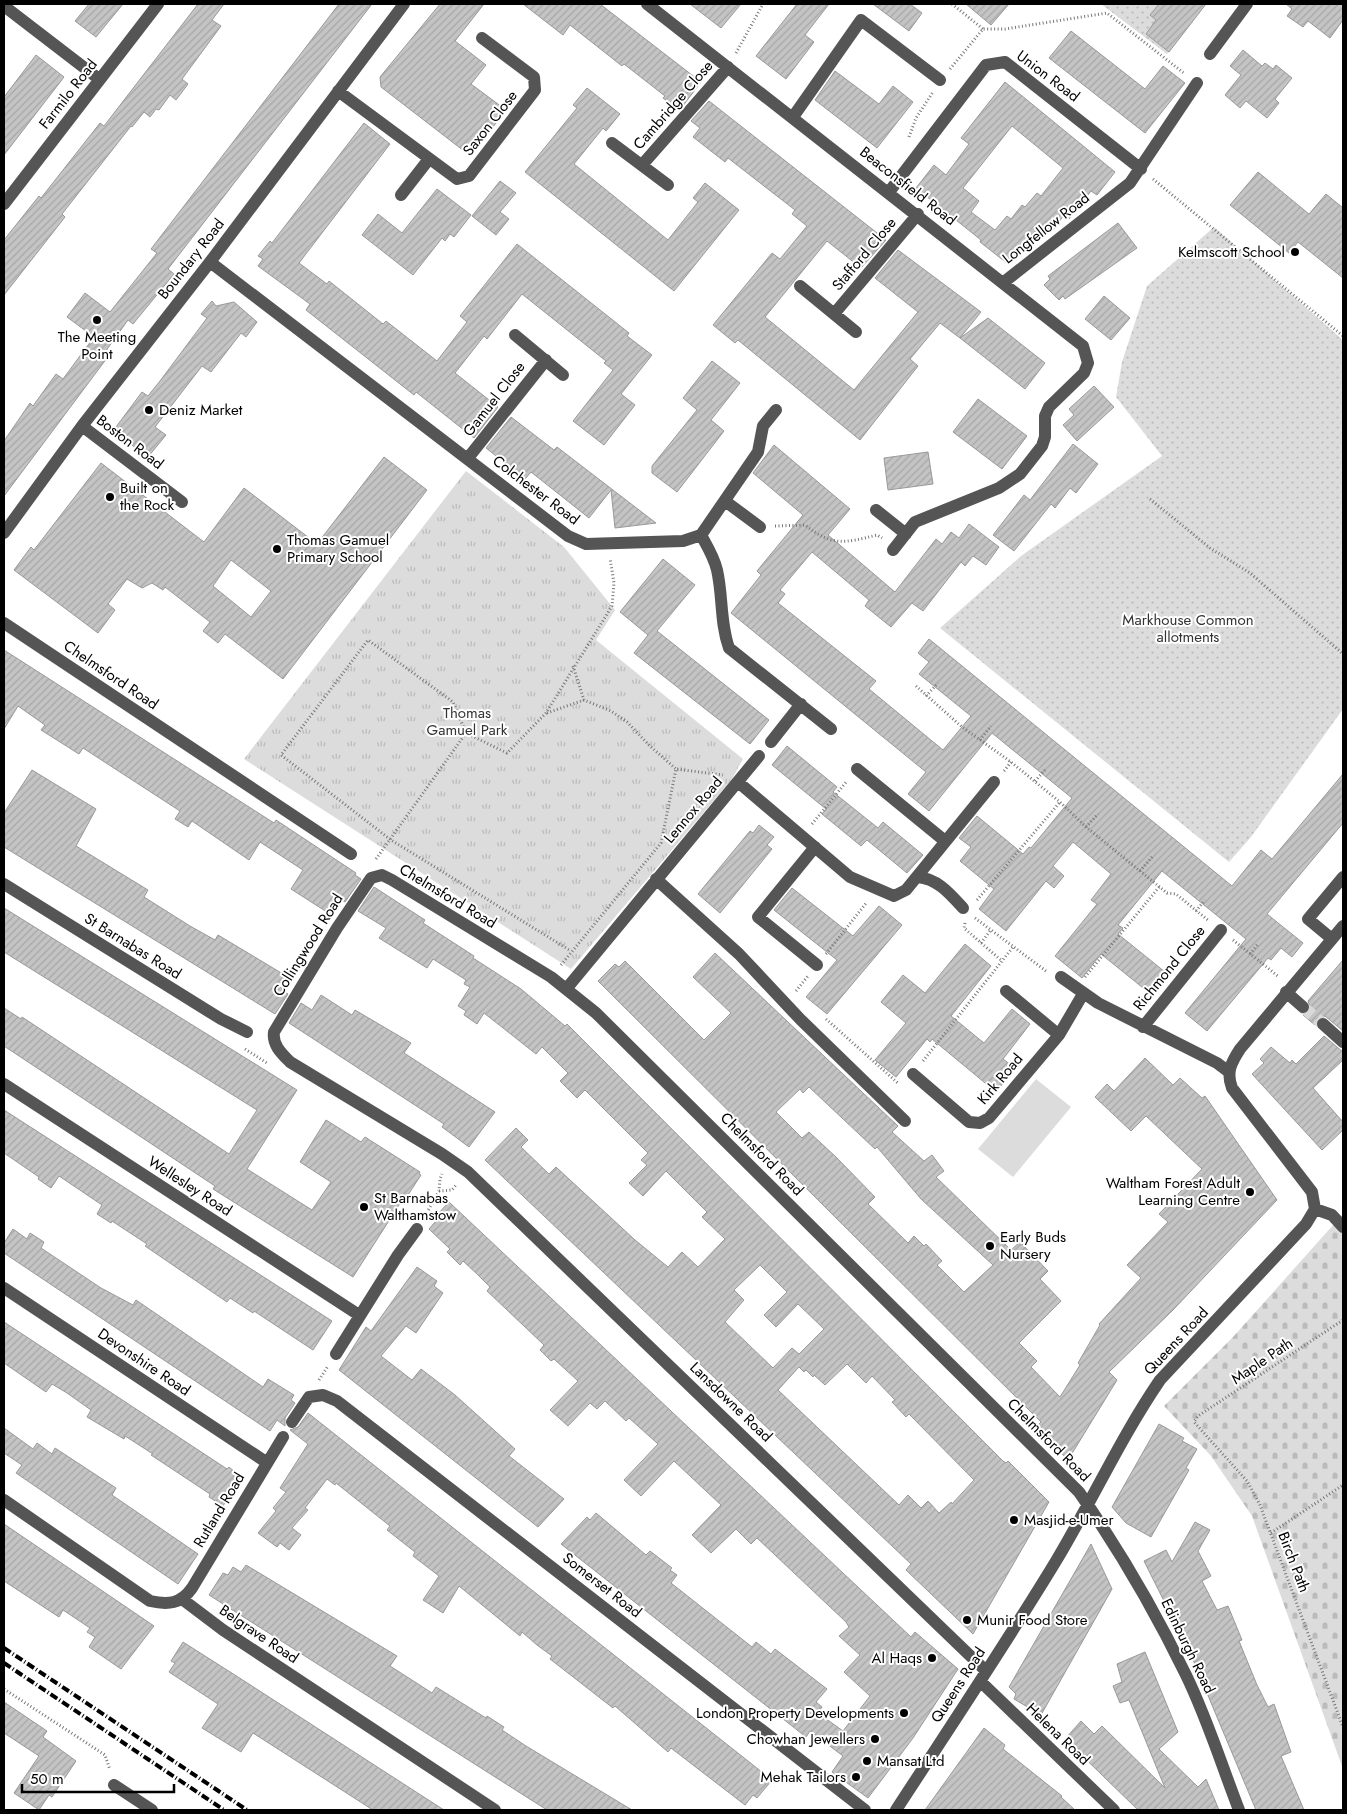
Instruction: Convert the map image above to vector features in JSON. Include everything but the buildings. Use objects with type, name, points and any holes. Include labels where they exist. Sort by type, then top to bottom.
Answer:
[{"type":"street","name":"Farmilo Road","points":[[4,204],[158,4]]},
{"type":"street","name":"Boundary Road","points":[[4,533],[82,426],[210,262],[404,4]]},
{"type":"street","name":"Beaconsfield Road","points":[[647,4],[1004,282]]},
{"type":"street","points":[[1210,54],[1247,4]]},
{"type":"street","points":[[4,6],[99,79]]},
{"type":"street","points":[[793,117],[861,20],[940,80]]},
{"type":"street","name":"Saxon Close","points":[[338,91],[457,179],[469,176],[536,90],[534,77],[482,38]]},
{"type":"street","name":"Union Road","points":[[889,192],[986,65],[1005,62],[1141,169]]},
{"type":"street","name":"Cambridge Close","points":[[642,165],[728,67]]},
{"type":"street","name":"Longfellow Road","points":[[894,548],[915,522],[999,488],[1020,474],[1042,446],[1045,437],[1045,416],[1049,408],[1084,373],[1088,363],[1083,346],[1004,282],[1130,183],[1197,83]]},
{"type":"street","name":"Cambridge Close","points":[[612,143],[668,185]]},
{"type":"street","points":[[401,195],[429,159]]},
{"type":"street","name":"Stafford Close","points":[[834,314],[918,214]]},
{"type":"street","name":"Colchester Road","points":[[210,262],[568,536],[586,544],[608,544],[683,541],[701,535]]},
{"type":"street","name":"Stafford Close","points":[[800,286],[856,332]]},
{"type":"street","name":"Gamuel Close","points":[[515,335],[563,375]]},
{"type":"street","name":"Gamuel Close","points":[[468,458],[546,360]]},
{"type":"street","points":[[776,410],[763,426],[758,452],[733,485],[701,535],[711,552],[717,570],[725,636],[729,648],[802,704],[831,729]]},
{"type":"street","name":"Boston Road","points":[[82,426],[182,502]]},
{"type":"street","points":[[725,500],[760,526]]},
{"type":"street","points":[[876,510],[906,534]]},
{"type":"street","name":"Chelmsford Road","points":[[4,623],[351,854]]},
{"type":"street","points":[[771,742],[802,704]]},
{"type":"street","points":[[738,782],[759,756]]},
{"type":"street","points":[[857,769],[945,842]]},
{"type":"street","name":"Lennox Road","points":[[566,988],[738,782],[850,877],[894,896],[906,890],[994,782]]},
{"type":"street","points":[[815,847],[758,917],[817,965]]},
{"type":"street","name":"Chelmsford Road","points":[[375,876],[382,875],[392,880],[551,978],[596,1013],[1078,1492],[1088,1506]]},
{"type":"street","name":"Collingwood Road","points":[[375,876],[364,885],[273,1036],[279,1052],[290,1062],[451,1159]]},
{"type":"street","points":[[918,876],[931,878],[947,890],[965,910]]},
{"type":"street","points":[[1332,939],[1308,919],[1343,877]]},
{"type":"street","points":[[656,879],[739,954],[801,1020],[905,1121]]},
{"type":"street","name":"St Barnabas Road","points":[[4,884],[221,1019],[247,1032]]},
{"type":"street","points":[[1343,926],[1240,1049],[1231,1062],[1229,1072],[1232,1088],[1312,1192],[1315,1209],[1332,1215],[1343,1227]]},
{"type":"street","name":"Richmond Close","points":[[1143,1027],[1220,930]]},
{"type":"street","points":[[1061,977],[1079,992],[1143,1027],[1217,1063],[1229,1072]]},
{"type":"street","points":[[1006,991],[1059,1035]]},
{"type":"street","name":"Kirk Road","points":[[912,1074],[969,1122],[980,1123],[989,1118],[1059,1035],[1079,992]]},
{"type":"street","points":[[1286,992],[1303,1007]]},
{"type":"street","points":[[1323,1024],[1343,1042]]},
{"type":"street","name":"Wellesley Road","points":[[4,1084],[359,1315]]},
{"type":"street","name":"Lansdowne Road","points":[[451,1159],[495,1198],[983,1676]]},
{"type":"street","name":"Queens Road","points":[[896,1810],[983,1676],[1088,1506],[1140,1409],[1160,1380],[1306,1224],[1315,1209]]},
{"type":"street","points":[[336,1354],[359,1315],[418,1229]]},
{"type":"street","name":"Devonshire Road","points":[[4,1288],[266,1462]]},
{"type":"street","points":[[292,1422],[304,1401],[316,1390]]},
{"type":"street","name":"Somerset Road","points":[[316,1390],[337,1401],[865,1810]]},
{"type":"street","name":"Rutland Road","points":[[182,1599],[192,1588],[266,1462],[283,1437]]},
{"type":"street","points":[[4,1500],[150,1601],[170,1604],[182,1599]]},
{"type":"street","name":"Edinburgh Road","points":[[1088,1506],[1109,1535],[1141,1587],[1187,1677],[1239,1810]]},
{"type":"street","name":"Belgrave Road","points":[[182,1599],[211,1622],[495,1810]]},
{"type":"street","name":"Helena Road","points":[[983,1676],[1114,1810]]},
{"type":"street","points":[[114,1785],[152,1810]]},
{"type":"path","points":[[728,67],[763,4]]},
{"type":"path","points":[[952,4],[983,29]]},
{"type":"path","points":[[1141,169],[1343,336]]},
{"type":"path","points":[[1150,499],[1210,548],[1250,574],[1343,654]]},
{"type":"path","points":[[760,526],[805,525],[822,539],[846,542],[877,535],[894,548]]},
{"type":"path","points":[[571,951],[391,840],[281,754],[368,640],[453,702],[466,733],[506,753],[546,713],[573,666],[612,606],[614,584],[608,544]]},
{"type":"path","points":[[573,666],[584,700]]},
{"type":"path","points":[[926,696],[938,683]]},
{"type":"path","points":[[916,686],[980,740],[1035,781],[1086,827],[1168,893]]},
{"type":"path","points":[[546,713],[584,700],[611,711],[628,722],[650,746],[676,768],[724,775],[738,782]]},
{"type":"path","points":[[980,740],[991,726]]},
{"type":"path","points":[[374,862],[466,733]]},
{"type":"path","points":[[551,978],[571,951],[661,843],[676,768]]},
{"type":"path","points":[[802,836],[857,769]]},
{"type":"path","points":[[1035,781],[1045,770]]},
{"type":"path","points":[[1002,961],[964,928],[965,910],[1060,802]]},
{"type":"path","points":[[1086,827],[1098,814]]},
{"type":"path","points":[[1140,871],[1152,857]]},
{"type":"path","points":[[1079,992],[1160,886]]},
{"type":"path","points":[[803,998],[796,992],[877,890]]},
{"type":"path","points":[[1196,910],[1205,900]]},
{"type":"path","points":[[965,910],[990,931],[1042,968],[1061,977]]},
{"type":"path","points":[[981,943],[990,931]]},
{"type":"path","points":[[1250,954],[1258,944]]},
{"type":"path","points":[[824,1017],[902,1086],[1014,947]]},
{"type":"path","points":[[418,1229],[439,1191],[440,1179]]},
{"type":"path","name":"Maple Path","points":[[1194,1422],[1198,1416],[1343,1320]]},
{"type":"path","points":[[316,1390],[336,1354]]},
{"type":"path","name":"Birch Path","points":[[1194,1422],[1247,1481],[1260,1505],[1343,1727]]},
{"type":"path","points":[[1270,1533],[1343,1485]]},
{"type":"path","points":[[4,1689],[105,1755],[114,1785]]},
{"type":"green space","points":[[1101,4],[1159,4],[1150,15],[1156,20],[1146,34],[1169,52],[1167,54]]},
{"type":"green space","name":"Markhouse Common allotments","points":[[1214,227],[1343,340],[1343,709],[1251,837],[1229,862],[940,628],[1021,556],[1162,456],[1116,397],[1122,362],[1147,286]]},
{"type":"green space","name":"Thomas Gamuel Park","points":[[466,471],[564,547],[615,610],[596,640],[743,759],[732,779],[571,969],[244,759]]},
{"type":"green space","points":[[1036,1079],[1071,1107],[1013,1177],[978,1149]]},
{"type":"green space","points":[[1343,1214],[1343,1769],[1252,1516],[1211,1456],[1164,1406],[1233,1337]]},
{"type":"tunnel","points":[[1303,1007],[1323,1024]]},
{"type":"railway","points":[[4,1648],[247,1810]]},
{"type":"railway","points":[[4,1663],[224,1810]]},
{"type":"place","name":"Kelmscott School","points":[[1295,252]]},
{"type":"place","name":"The Meeting Point","points":[[97,320]]},
{"type":"place","name":"Deniz Market","points":[[149,410]]},
{"type":"place","name":"Built on the Rock","points":[[110,497]]},
{"type":"place","name":"Thomas Gamuel Primary School","points":[[277,549]]},
{"type":"place","name":"Waltham Forest Adult Learning Centre","points":[[1250,1192]]},
{"type":"place","name":"St Barnabas Walthamstow","points":[[364,1207]]},
{"type":"place","name":"Early Buds Nursery","points":[[990,1246]]},
{"type":"place","name":"Masjid-e-Umer","points":[[1014,1520]]},
{"type":"place","name":"Munir Food Store","points":[[967,1620]]},
{"type":"place","name":"Al Haqs","points":[[932,1658]]},
{"type":"place","name":"London Property Developments","points":[[904,1713]]},
{"type":"place","name":"Chowhan Jewellers","points":[[875,1739]]},
{"type":"place","name":"Mansat Ltd","points":[[867,1761]]},
{"type":"place","name":"Mehak Tailors","points":[[856,1777]]}]
